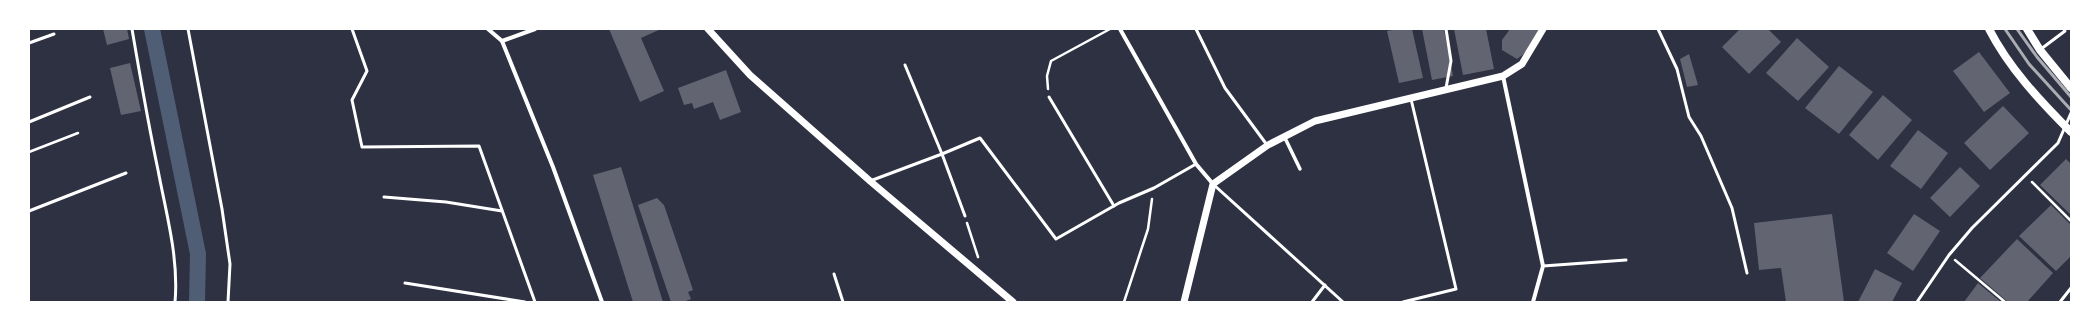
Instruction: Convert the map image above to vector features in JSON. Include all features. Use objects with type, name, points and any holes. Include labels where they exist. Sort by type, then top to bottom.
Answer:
[{"type":"main road","points":[[1990,29],[2009,61],[2034,94],[2071,132]]},
{"type":"main road","points":[[2027,29],[2040,50],[2071,88]]},
{"type":"street","points":[[488,29],[502,41],[553,167],[602,302]]},
{"type":"street","points":[[502,41],[535,29]]},
{"type":"street","points":[[708,29],[750,75],[870,181],[1013,302]]},
{"type":"street","points":[[1120,29],[1196,164],[1213,184]]},
{"type":"street","points":[[1184,302],[1213,184],[1268,145],[1315,121],[1446,91],[1503,76],[1522,64],[1543,29]]},
{"type":"street","points":[[1503,76],[1543,266],[1533,302]]},
{"type":"street","points":[[1284,136],[1300,169]]},
{"type":"lane","points":[[132,29],[169,225],[176,288],[175,302]]},
{"type":"lane","points":[[188,29],[222,209],[230,264],[228,302]]},
{"type":"lane","points":[[352,29],[367,71],[352,100],[362,147],[479,146],[535,302]]},
{"type":"lane","points":[[1196,29],[1225,88],[1268,145]]},
{"type":"lane","points":[[1446,29],[1451,61],[1446,91]]},
{"type":"lane","points":[[1658,29],[1677,69],[1689,117],[1701,136],[1732,208],[1747,273]]},
{"type":"lane","points":[[2040,50],[2065,31],[2064,29]]},
{"type":"lane","points":[[29,43],[54,34]]},
{"type":"lane","points":[[905,65],[942,154],[965,216]]},
{"type":"lane","points":[[29,122],[90,97]]},
{"type":"lane","points":[[1049,97],[1114,206]]},
{"type":"lane","points":[[1403,302],[1456,289],[1410,99]]},
{"type":"lane","points":[[1917,302],[1949,255],[1998,201],[2058,143],[2071,113]]},
{"type":"lane","points":[[870,181],[980,138],[1056,239],[1114,206],[1154,188],[1196,164]]},
{"type":"lane","points":[[29,211],[126,173]]},
{"type":"lane","points":[[1213,184],[1343,302]]},
{"type":"lane","points":[[384,197],[446,202],[502,211]]},
{"type":"lane","points":[[1543,266],[1626,260]]},
{"type":"lane","points":[[834,274],[843,302]]},
{"type":"lane","points":[[406,283],[525,302]]},
{"type":"lane","points":[[1312,302],[1325,285]]},
{"type":"lane","points":[[2060,302],[2071,288]]},
{"type":"path","points":[[1049,97],[1047,76],[1051,61],[1110,29]]},
{"type":"path","points":[[29,152],[78,133]]},
{"type":"path","points":[[2025,175],[2071,221]]},
{"type":"path","points":[[1124,302],[1148,229],[1154,188]]},
{"type":"path","points":[[965,216],[984,276]]},
{"type":"path","points":[[1949,255],[2005,302]]},
{"type":"building","points":[[103,29],[127,29],[129,39],[107,45]]},
{"type":"building","points":[[609,29],[661,29],[641,38],[664,91],[640,102]]},
{"type":"building","points":[[1412,29],[1423,78],[1399,83],[1387,31]]},
{"type":"building","points":[[1422,29],[1444,29],[1453,76],[1432,80]]},
{"type":"building","points":[[1454,29],[1486,29],[1494,69],[1463,75]]},
{"type":"building","points":[[1510,29],[1545,29],[1538,44],[1517,59],[1502,50],[1502,40]]},
{"type":"building","points":[[1740,29],[1768,29],[1781,42],[1749,74],[1722,47]]},
{"type":"building","points":[[1797,38],[1829,67],[1798,101],[1766,73]]},
{"type":"building","points":[[1979,52],[2010,93],[1984,112],[1953,71]]},
{"type":"building","points":[[1689,54],[1698,85],[1687,87],[1680,59]]},
{"type":"building","points":[[130,63],[141,111],[121,115],[110,68]]},
{"type":"building","points":[[1839,66],[1873,92],[1839,134],[1805,108]]},
{"type":"building","points":[[726,70],[741,112],[720,120],[713,102],[694,109],[692,103],[684,105],[678,88]]},
{"type":"building","points":[[1883,95],[1912,120],[1878,160],[1849,135]]},
{"type":"building","points":[[2003,106],[2029,133],[1990,170],[1964,143]]},
{"type":"building","points":[[1918,130],[1948,153],[1921,189],[1890,166]]},
{"type":"building","points":[[2066,159],[2071,164],[2071,215],[2040,185]]},
{"type":"building","points":[[621,167],[663,302],[633,302],[593,175]]},
{"type":"building","points":[[1960,167],[1980,186],[1950,217],[1930,198]]},
{"type":"building","points":[[657,198],[664,205],[693,290],[688,292],[691,299],[683,302],[671,302],[638,205]]},
{"type":"building","points":[[2051,205],[2071,225],[2071,256],[2056,271],[2019,236]]},
{"type":"building","points":[[1832,214],[1844,302],[1786,302],[1781,268],[1759,270],[1754,223]]},
{"type":"building","points":[[1914,214],[1940,231],[1913,271],[1887,253]]},
{"type":"building","points":[[2017,239],[2053,273],[2027,302],[2008,302],[1980,278]]},
{"type":"building","points":[[1875,269],[1902,283],[1892,302],[1858,302]]},
{"type":"building","points":[[1978,283],[2001,302],[1964,302]]},
{"type":"waterway","points":[[152,29],[198,254],[197,302]]},
{"type":"railway","points":[[2005,29],[2029,64],[2071,110]]},
{"type":"railway","points":[[2017,29],[2037,57],[2071,97]]}]
